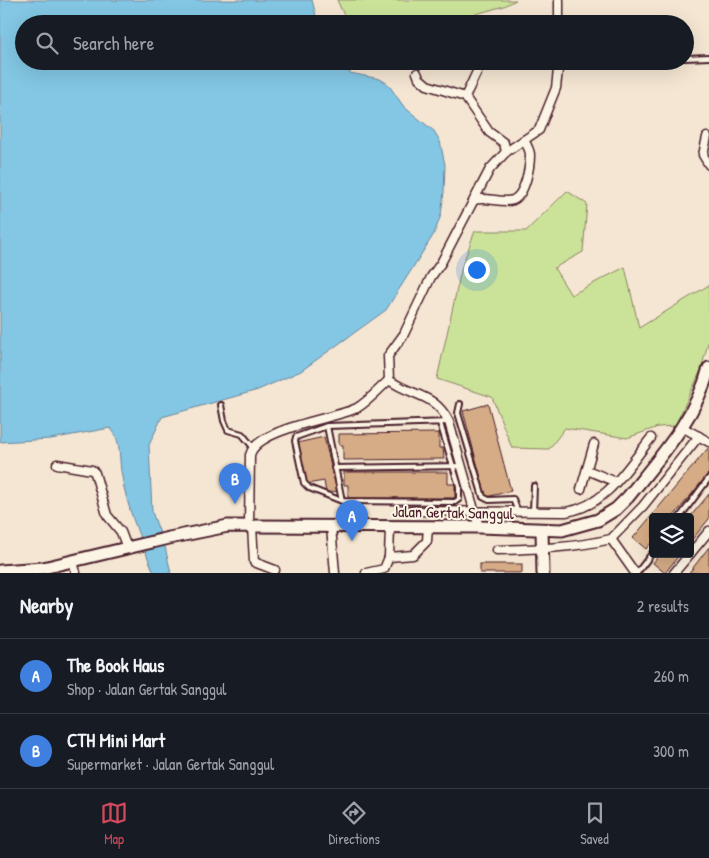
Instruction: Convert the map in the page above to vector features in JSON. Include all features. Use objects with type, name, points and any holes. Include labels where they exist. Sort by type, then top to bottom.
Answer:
[{"type":"main road","name":"Jalan Gertak Sanggul","points":[[0,572],[43,568],[211,528],[331,526],[479,527],[562,530],[580,527],[598,520],[616,509],[628,498],[682,427],[700,397],[709,368]]},
{"type":"main road","points":[[542,530],[543,573]]},
{"type":"street","points":[[558,15],[559,0]]},
{"type":"street","points":[[465,97],[478,70]]},
{"type":"street","points":[[479,527],[457,466],[448,420],[438,405],[398,387],[389,380],[388,356],[404,334],[431,277],[441,263],[490,169],[506,152],[539,130],[556,88],[558,70]]},
{"type":"street","points":[[418,73],[419,78],[427,85],[465,97],[489,132],[504,143],[506,152]]},
{"type":"street","points":[[707,137],[703,155],[709,165]]},
{"type":"street","points":[[474,200],[488,197],[507,201],[518,196],[522,191],[530,156],[524,140]]},
{"type":"street","points":[[274,570],[254,562],[250,526],[250,455],[253,447],[280,431],[357,408],[389,380]]},
{"type":"street","points":[[682,427],[709,442]]},
{"type":"street","points":[[497,550],[542,549],[591,544],[611,539],[643,506],[699,436]]},
{"type":"street","points":[[403,511],[533,512],[579,510],[608,493],[651,438]]},
{"type":"street","points":[[581,490],[594,444]]},
{"type":"street","points":[[57,464],[92,470],[95,473],[107,515],[121,532],[127,548]]},
{"type":"street","points":[[587,470],[616,482]]},
{"type":"street","points":[[331,526],[335,573]]},
{"type":"street","points":[[366,573],[384,569],[389,557],[390,527]]},
{"type":"street","points":[[389,557],[413,555],[427,540],[428,527]]},
{"type":"street","points":[[694,549],[709,531]]},
{"type":"street","points":[[611,539],[636,573]]},
{"type":"street","points":[[674,573],[687,558]]},
{"type":"street","points":[[73,561],[76,573]]},
{"type":"lane","points":[[694,58],[709,57]]},
{"type":"lane","points":[[460,404],[458,413],[483,498],[489,500],[513,499],[518,512]]},
{"type":"lane","points":[[221,405],[228,430],[242,434],[253,447]]},
{"type":"lane","points":[[440,423],[457,466],[459,499],[455,502],[342,501],[306,486],[295,441],[296,437],[327,426],[440,423],[458,413]]},
{"type":"lane","points":[[327,426],[342,501]]},
{"type":"lane","points":[[334,468],[457,466]]},
{"type":"lane","points":[[683,513],[709,478]]},
{"type":"lane","points":[[533,512],[534,486]]},
{"type":"lane","points":[[636,573],[649,557]]},
{"type":"green space","points":[[337,0],[516,0],[504,6],[472,15],[344,15]]},
{"type":"green space","points":[[567,191],[587,204],[583,252],[554,268],[571,295],[625,267],[639,328],[709,285],[709,339],[701,370],[675,426],[658,427],[627,438],[565,428],[549,449],[512,448],[492,397],[437,379],[462,266],[475,231],[526,231]]},
{"type":"water","points":[[0,0],[312,0],[316,15],[15,15],[15,70],[347,70],[350,73],[380,79],[388,84],[404,107],[434,131],[440,141],[445,165],[441,215],[434,234],[386,310],[301,371],[258,390],[162,417],[149,445],[152,512],[165,547],[171,573],[154,573],[130,510],[123,484],[118,442],[110,428],[51,439],[0,442]]},
{"type":"building","points":[[488,404],[511,491],[486,497],[463,411]]},
{"type":"building","points":[[439,433],[439,448],[443,448],[444,459],[343,460],[343,445],[339,445],[339,434]]},
{"type":"building","points":[[324,437],[337,491],[326,493],[324,481],[307,484],[297,443]]},
{"type":"building","points":[[709,447],[709,473],[676,513],[654,513]]},
{"type":"building","points":[[344,472],[448,472],[448,484],[455,484],[455,498],[348,498],[348,485],[344,485]]},
{"type":"building","points":[[709,494],[709,519],[694,537],[693,513]]},
{"type":"building","points":[[649,519],[649,546],[646,549],[633,538]]},
{"type":"building","points":[[709,547],[709,573],[689,573]]},
{"type":"building","points":[[657,558],[677,558],[665,573],[653,563]]},
{"type":"building","points":[[480,564],[522,564],[522,573],[480,573]]},
{"type":"place","name":"CTH Mini Mart","points":[[235,504]]},
{"type":"place","name":"The Book Haus","points":[[352,541]]}]
